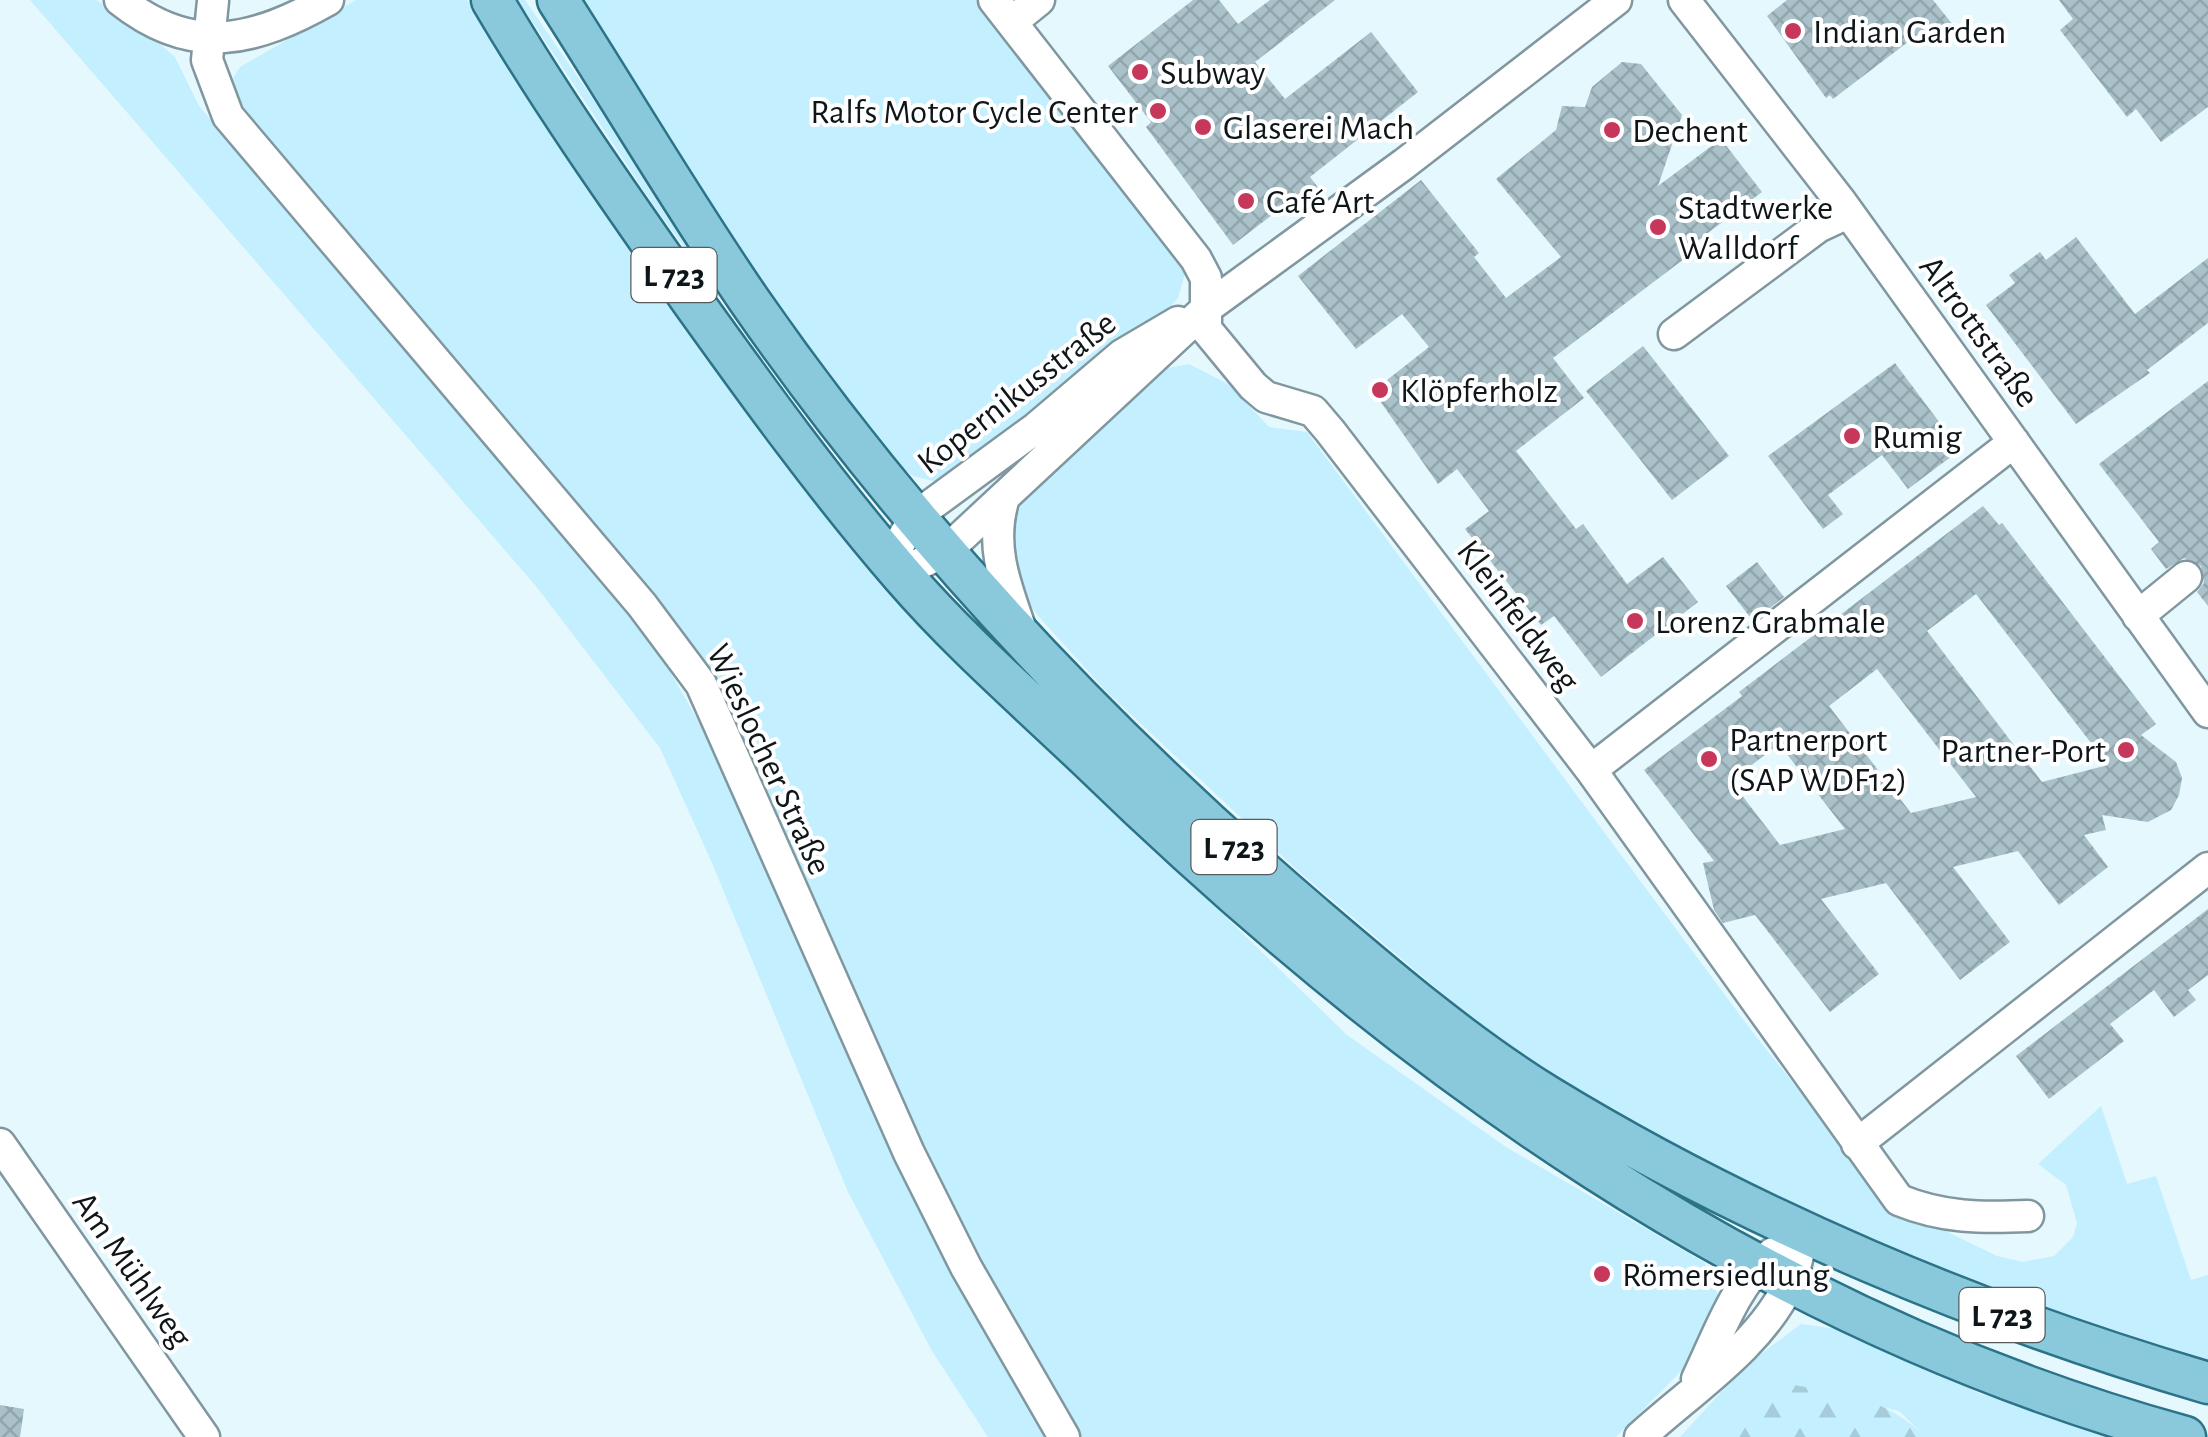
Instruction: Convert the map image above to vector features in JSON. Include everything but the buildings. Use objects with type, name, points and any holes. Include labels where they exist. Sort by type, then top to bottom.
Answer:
[{"type":"main road","name":"L 723","points":[[492,0],[589,156],[682,286],[895,566],[1162,834],[1356,1000],[1482,1096],[1629,1191],[1774,1273],[1962,1364],[2185,1437]]},
{"type":"main road","name":"L 723","points":[[558,0],[750,300],[916,516],[1024,639],[1162,782],[1259,869],[1462,1036],[1544,1094],[1630,1144],[1804,1230],[1976,1305],[2208,1383]]},
{"type":"street","points":[[120,0],[179,32],[208,37],[252,36],[328,0]]},
{"type":"street","name":"Wieslocher Straße","points":[[214,0],[207,60],[214,87],[238,129],[642,605],[701,684],[909,1153],[966,1267],[1064,1437]]},
{"type":"street","points":[[1003,10],[1039,0]]},
{"type":"street","name":"Kopernikusstraße","points":[[895,566],[916,516],[1036,428],[1122,355],[1208,307],[1404,164],[1616,0]]},
{"type":"street","name":"Altrottstraße","points":[[1684,0],[1848,213],[2208,712]]},
{"type":"street","name":"Kleinfeldweg","points":[[1003,10],[1196,259],[1206,278],[1206,329],[1266,397],[1313,411],[1330,430],[1591,770],[1899,1200],[1969,1218],[2028,1216]]},
{"type":"street","points":[[1674,334],[1818,226],[1848,213]]},
{"type":"street","name":"Kopernikusstraße","points":[[895,566],[946,551],[1208,307]]},
{"type":"street","points":[[1591,770],[2014,442]]},
{"type":"street","points":[[1003,501],[997,552],[1024,639]]},
{"type":"street","points":[[2138,616],[2186,577]]},
{"type":"street","points":[[1857,1144],[2208,868]]},
{"type":"street","name":"Am Mühlweg","points":[[0,1144],[204,1437]]},
{"type":"street","points":[[1640,1437],[1732,1356],[1774,1273],[1804,1230]]},
{"type":"green space","points":[[30,0],[96,0],[146,32],[175,57],[199,106],[650,637],[704,731],[894,1157],[1048,1437],[988,1437],[932,1351],[848,1192],[712,863],[660,748],[535,585]]},
{"type":"green space","points":[[356,0],[467,0],[658,287],[777,445],[1071,766],[1347,1035],[1506,1147],[1705,1263],[1719,1298],[1696,1356],[1616,1437],[1075,1437],[930,1168],[728,715],[294,181],[239,105],[233,78],[240,67]]},
{"type":"green space","points":[[518,0],[525,0],[658,194],[881,495],[875,502],[658,212]]},
{"type":"green space","points":[[574,0],[975,0],[1167,237],[1185,273],[1178,298],[1157,322],[962,474],[937,482],[913,476],[885,453],[803,352]]},
{"type":"green space","points":[[1189,364],[1228,384],[1269,427],[1307,432],[1754,1034],[1890,1204],[1997,1256],[2023,1262],[2054,1256],[2073,1237],[2077,1223],[2066,1185],[2038,1164],[2101,1106],[2127,1184],[2156,1176],[2191,1280],[2208,1275],[2208,1366],[1932,1275],[1587,1102],[1500,1042],[1299,872],[1106,691],[1019,592],[1009,567],[1016,501],[1158,370]]},
{"type":"green space","points":[[1801,1324],[1838,1329],[1981,1394],[2120,1437],[1926,1437],[1899,1411],[1794,1386],[1728,1437],[1680,1437],[1746,1365]]},
{"type":"green space","points":[[1794,1385],[1865,1400],[1896,1414],[1926,1437],[1728,1437]]},
{"type":"place","name":"Indian Garden","points":[[1793,31]]},
{"type":"place","name":"Subway","points":[[1140,72]]},
{"type":"place","name":"Ralfs Motor Cycle Center","points":[[1158,111]]},
{"type":"place","name":"Glaserei Mach","points":[[1203,127]]},
{"type":"place","name":"Dechent","points":[[1612,130]]},
{"type":"place","name":"Café Art","points":[[1246,201]]},
{"type":"place","name":"Stadtwerke Walldorf","points":[[1658,227]]},
{"type":"place","name":"Klöpferholz","points":[[1380,390]]},
{"type":"place","name":"Rumig","points":[[1852,436]]},
{"type":"place","name":"Lorenz Grabmale","points":[[1635,621]]},
{"type":"place","name":"Partner-Port","points":[[2126,750]]},
{"type":"place","name":"Partnerport (SAP WDF12)","points":[[1709,759]]},
{"type":"place","name":"Römersiedlung","points":[[1602,1274]]}]
